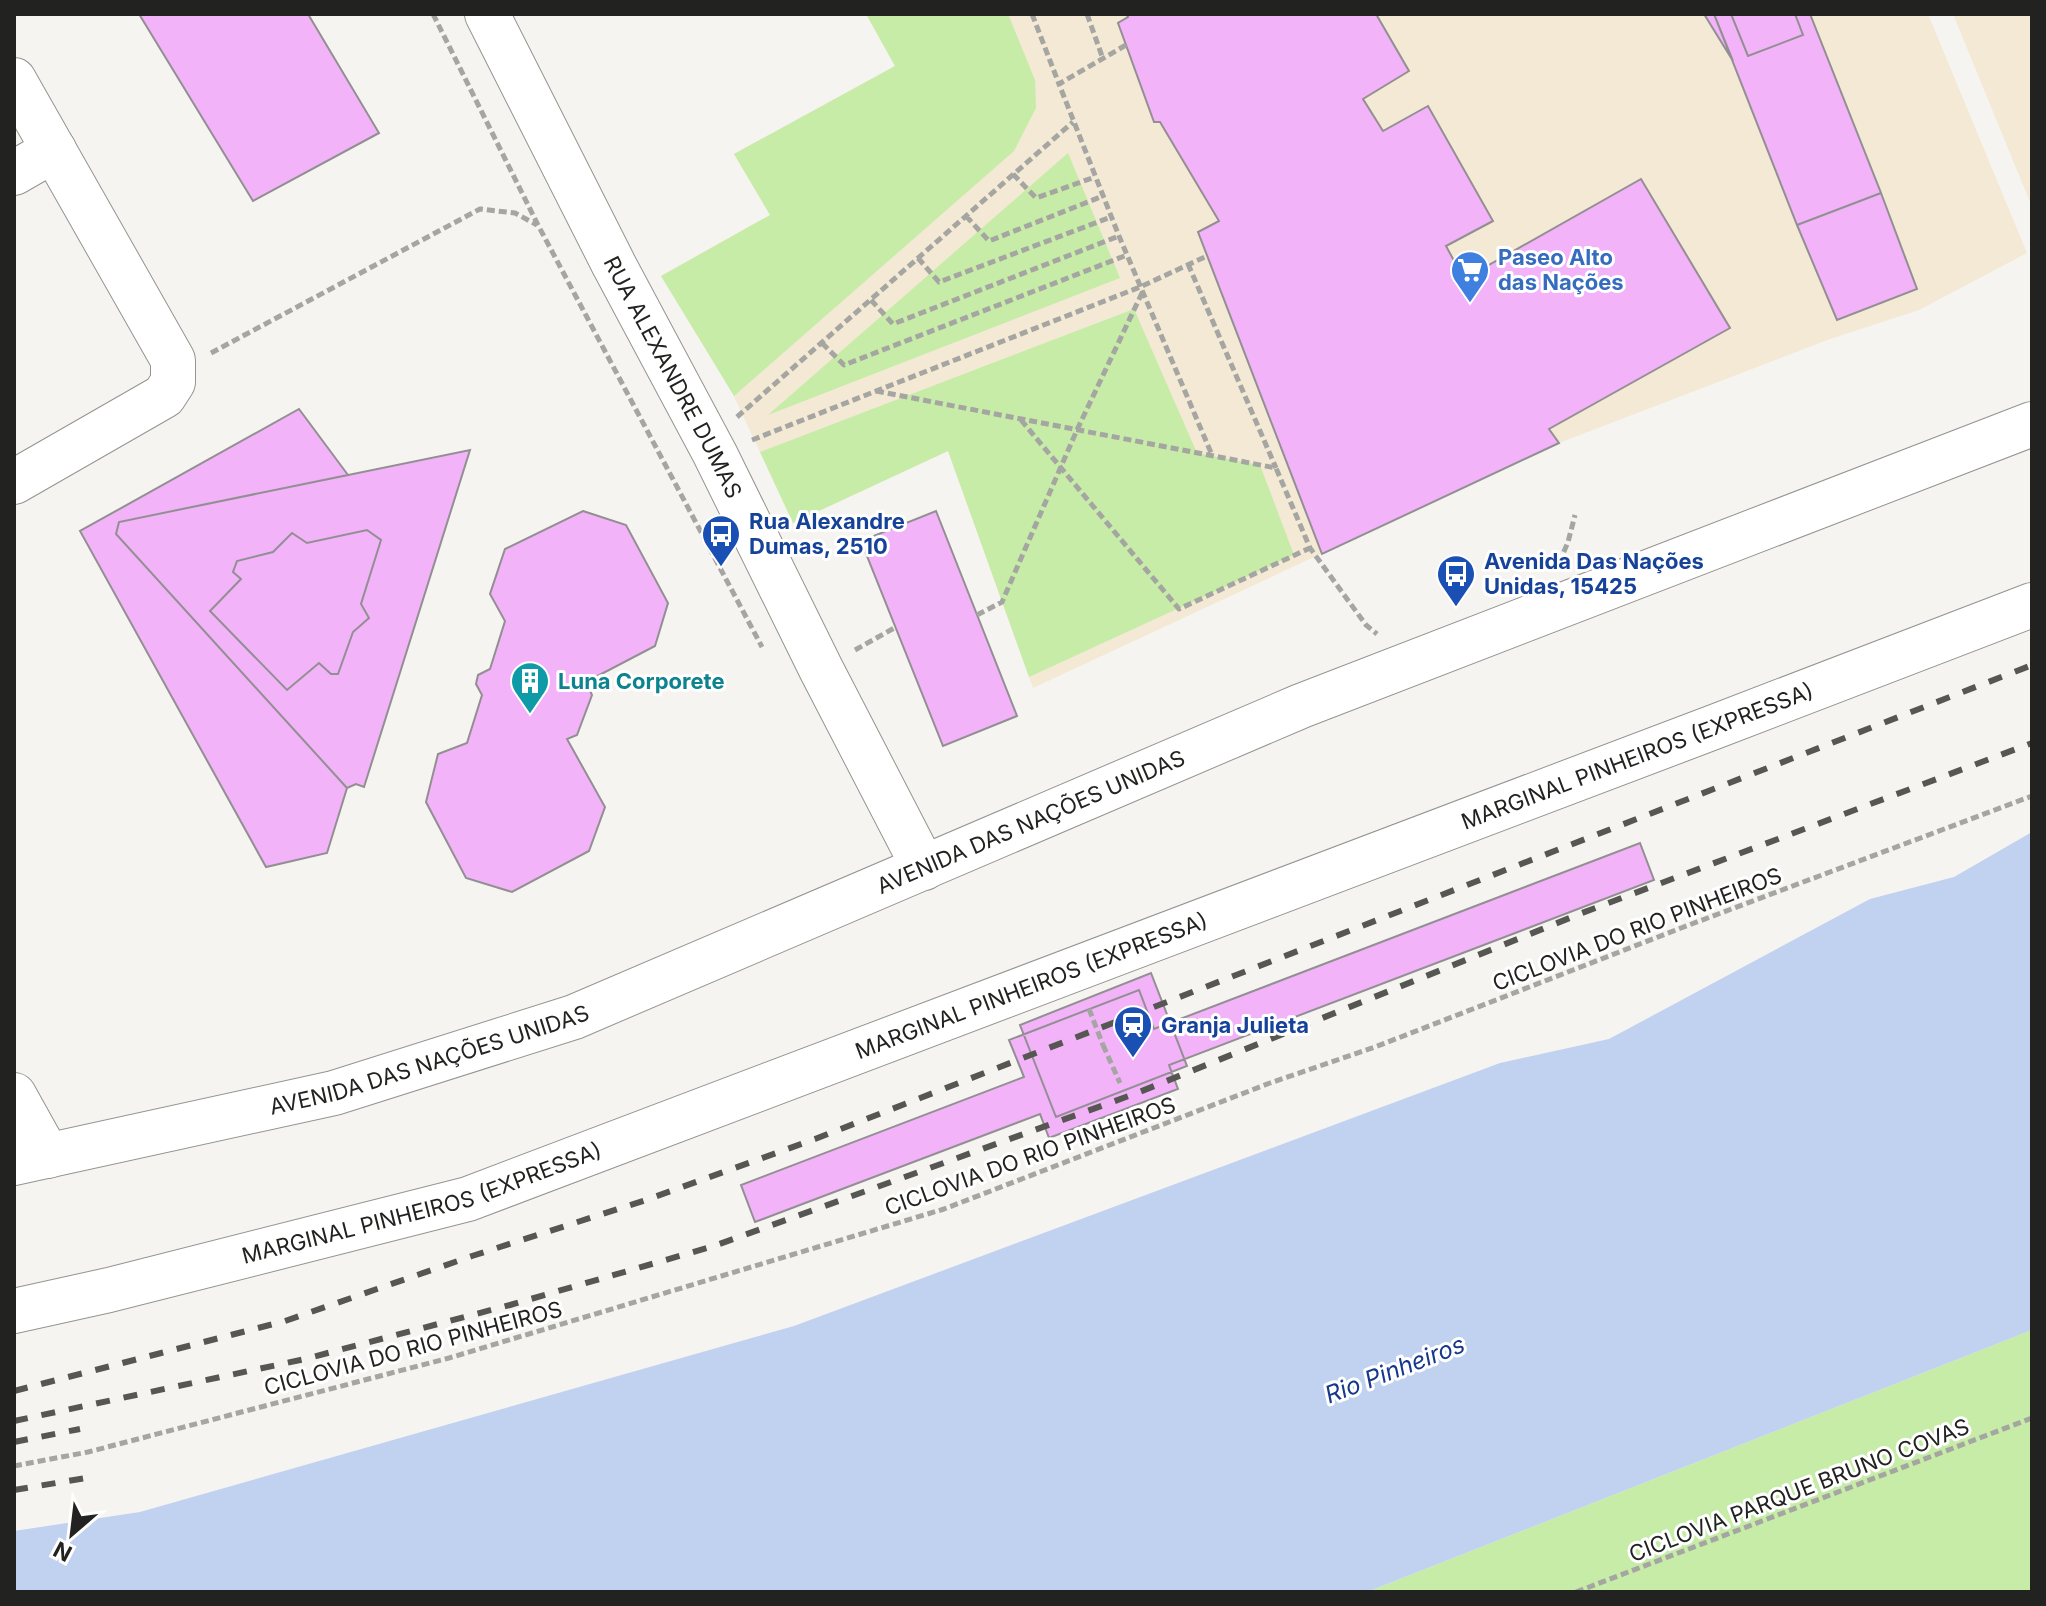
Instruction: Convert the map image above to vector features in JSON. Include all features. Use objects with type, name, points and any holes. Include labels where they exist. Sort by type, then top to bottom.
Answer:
[{"type":"main road","name":"RUA ALEXANDRE DUMAS","points":[[487,14],[614,265],[715,454],[814,656],[924,868]]},
{"type":"main road","points":[[14,80],[54,150],[192,363],[164,396],[14,482]]},
{"type":"main road","points":[[14,173],[54,150]]},
{"type":"main road","name":"AVENIDA DAS NAÇÕES UNIDAS","points":[[31,1159],[334,1093],[574,1017],[1301,706],[2032,424]]},
{"type":"main road","name":"MARGINAL PINHEIROS (EXPRESSA)","points":[[14,1311],[468,1199],[2032,605]]},
{"type":"main road","points":[[14,1095],[31,1159]]},
{"type":"path","points":[[433,14],[538,225],[768,658]]},
{"type":"path","points":[[1032,14],[1111,217],[1213,456]]},
{"type":"path","points":[[1087,14],[1103,59]]},
{"type":"path","points":[[1059,84],[1126,45]]},
{"type":"path","points":[[742,413],[1073,122]]},
{"type":"path","points":[[1013,174],[1036,198],[1095,177]]},
{"type":"path","points":[[966,216],[989,241],[1103,196]]},
{"type":"path","points":[[192,363],[480,209],[515,213],[538,225]]},
{"type":"path","points":[[918,258],[939,282],[1111,217]]},
{"type":"path","points":[[870,300],[893,324],[1119,236]]},
{"type":"path","points":[[822,343],[844,365],[1127,255]]},
{"type":"path","points":[[715,454],[1141,290],[1207,256]]},
{"type":"path","points":[[1188,264],[1310,548],[1366,625],[1381,637]]},
{"type":"path","points":[[977,615],[1002,602],[1141,290]]},
{"type":"path","points":[[876,391],[1276,468]]},
{"type":"path","points":[[1020,419],[1179,609],[1310,548]]},
{"type":"path","points":[[1558,565],[1575,515]]},
{"type":"path","name":"CICLOVIA DO RIO PINHEIROS","points":[[14,1466],[88,1452],[449,1358],[944,1209],[2032,796]]},
{"type":"path","points":[[1089,1009],[1120,1083]]},
{"type":"path","name":"CICLOVIA PARQUE BRUNO COVAS","points":[[1576,1592],[2032,1418]]},
{"type":"shaded area","points":[[866,14],[1928,14],[2027,253],[1919,310],[1830,339],[1559,443],[1033,688],[948,451],[793,523],[730,388],[661,276],[770,215],[734,154],[895,66]]},
{"type":"shaded area","points":[[1953,14],[2032,14],[2032,207]]},
{"type":"green space","points":[[866,14],[1008,14],[1035,80],[1036,108],[1014,151],[734,396],[661,276],[770,215],[734,154],[895,66]]},
{"type":"green space","points":[[1068,153],[1120,278],[768,415]]},
{"type":"green space","points":[[1134,309],[1197,453],[1260,465],[1294,555],[1029,677],[948,451],[793,523],[760,452]]},
{"type":"green space","points":[[2032,1330],[2032,1592],[1367,1592]]},
{"type":"water","name":"Rio Pinheiros","points":[[2032,832],[2032,1330],[1367,1592],[14,1592],[14,1531],[140,1512],[794,1326],[1500,1063],[1609,1039],[1870,899],[1954,877]]},
{"type":"building","points":[[139,14],[308,14],[379,133],[253,201]]},
{"type":"building","name":"Paseo Alto das Nações","points":[[1126,14],[1376,14],[1409,71],[1363,99],[1383,131],[1428,106],[1493,221],[1446,246],[1464,279],[1641,179],[1730,328],[1549,429],[1559,443],[1322,554],[1198,232],[1219,221],[1160,122],[1154,122],[1118,23],[1128,17]]},
{"type":"building","points":[[1704,14],[1714,14],[1733,61]]},
{"type":"building","points":[[1714,14],[1810,14],[1881,193],[1797,225]]},
{"type":"building","points":[[1731,14],[1795,14],[1803,35],[1748,56]]},
{"type":"building","points":[[1881,193],[1917,289],[1837,320],[1797,225]]},
{"type":"building","points":[[299,409],[348,475],[119,522],[116,534],[347,788],[327,853],[266,867],[80,531]]},
{"type":"building","points":[[470,450],[364,787],[356,784],[347,788],[116,534],[119,522]]},
{"type":"building","name":"Luna Corporete","points":[[583,511],[626,525],[668,603],[655,646],[586,682],[592,695],[577,735],[567,739],[605,807],[589,851],[512,892],[466,878],[426,802],[438,754],[467,743],[482,695],[476,684],[478,675],[490,669],[505,621],[490,594],[505,549]]},
{"type":"building","points":[[936,511],[1017,716],[943,746],[861,541]]},
{"type":"building","points":[[367,530],[381,540],[361,604],[369,618],[353,632],[338,674],[331,674],[319,663],[287,690],[210,611],[241,579],[233,572],[237,561],[273,552],[292,533],[307,543]]},
{"type":"building","points":[[1640,843],[1654,880],[1169,1065],[1178,1089],[1049,1138],[1040,1114],[755,1222],[741,1185],[1024,1077],[1009,1040],[1139,990],[1154,1029]]},
{"type":"building","points":[[1151,973],[1187,1066],[1056,1117],[1020,1025]]},
{"type":"railway","points":[[14,1391],[285,1321],[646,1200],[815,1139],[2032,665]]},
{"type":"railway","points":[[14,1421],[305,1359],[510,1305],[714,1246],[1137,1093],[1582,913],[2032,743]]},
{"type":"railway","points":[[14,1442],[80,1429]]},
{"type":"railway","points":[[14,1490],[86,1478]]},
{"type":"place","name":"Paseo Alto das Nações","points":[[1470,304]]},
{"type":"place","name":"Rua Alexandre Dumas, 2510","points":[[721,568]]},
{"type":"place","name":"Avenida Das Nações Unidas, 15425","points":[[1456,608]]},
{"type":"place","name":"Luna Corporete","points":[[530,715]]},
{"type":"place","name":"Granja Julieta","points":[[1133,1059]]}]
